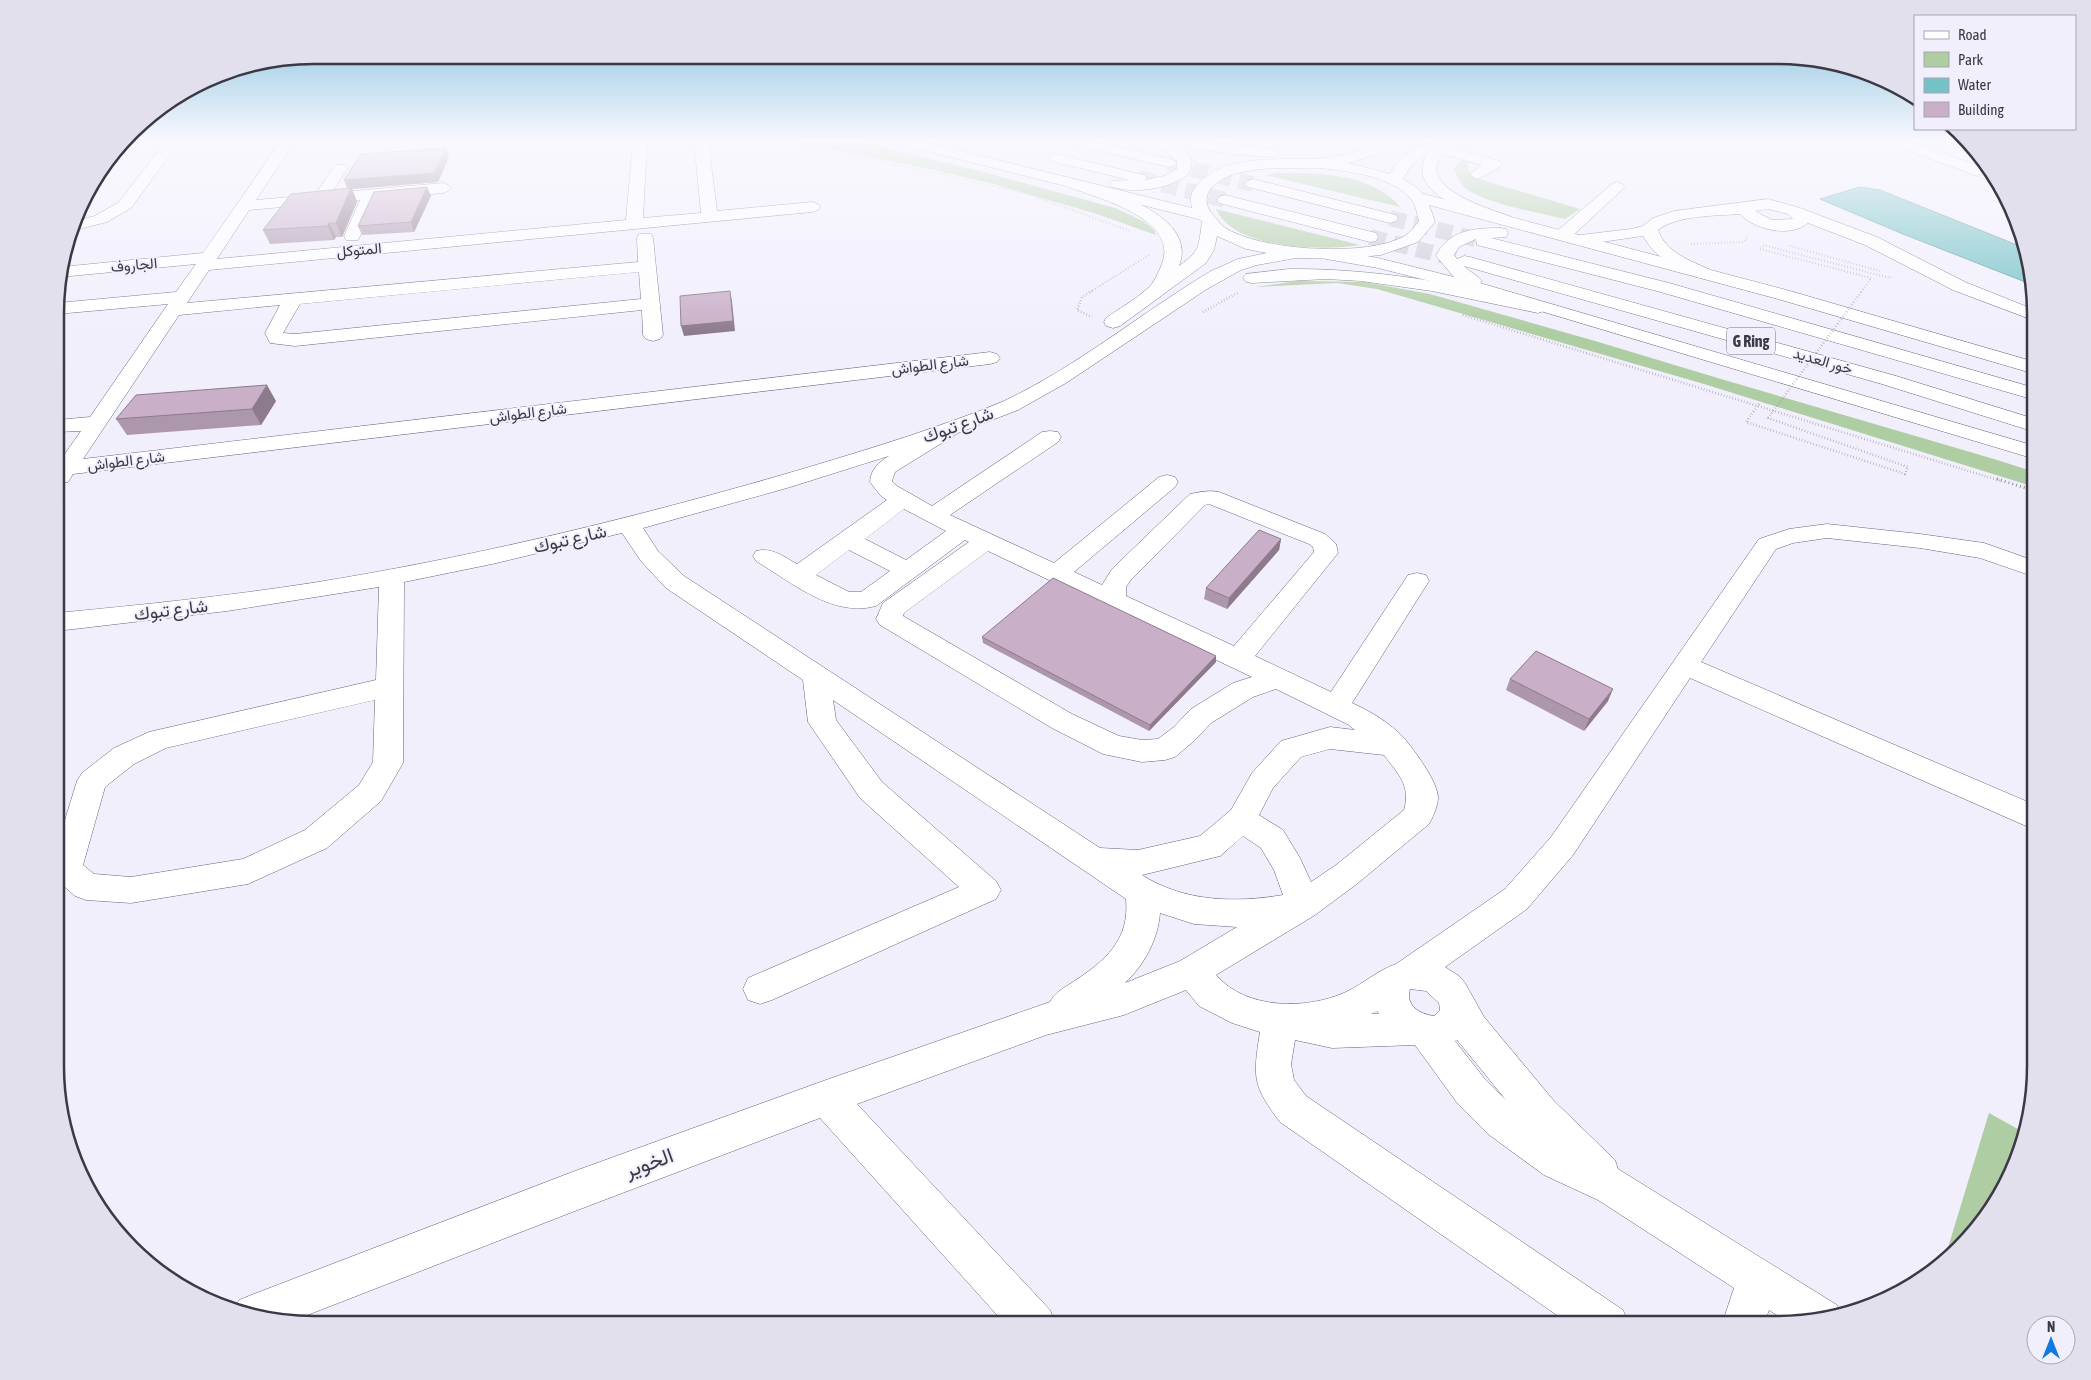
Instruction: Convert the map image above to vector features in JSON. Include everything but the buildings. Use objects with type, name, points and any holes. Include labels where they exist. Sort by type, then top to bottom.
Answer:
[{"type":"main road","points":[[81,224],[101,219],[124,205]]},
{"type":"main road","points":[[64,471],[244,206],[251,205]]},
{"type":"main road","points":[[352,236],[365,205]]},
{"type":"main road","points":[[640,205],[640,231],[647,266],[652,335]]},
{"type":"main road","points":[[709,205],[710,217]]},
{"type":"main road","points":[[1128,205],[1146,214],[1167,232],[1174,248],[1170,265],[1155,291]]},
{"type":"main road","points":[[1157,205],[1206,219],[1225,233],[1245,242],[1296,253],[1332,255],[1366,253],[1394,247],[1415,237],[1427,225],[1428,211],[1425,205]]},
{"type":"main road","name":"شارع تبوك","points":[[1062,377],[1083,345],[1200,258],[1207,249],[1209,242],[1206,219],[1199,205]]},
{"type":"main road","points":[[1246,205],[1370,237]]},
{"type":"main road","points":[[1339,205],[1390,218]]},
{"type":"main road","points":[[1448,205],[1705,274],[2027,365]]},
{"type":"main road","points":[[1469,205],[1515,223]]},
{"type":"main road","points":[[1567,236],[1598,205]]},
{"type":"main road","name":"المتوكل","points":[[206,262],[640,231],[710,217],[812,207]]},
{"type":"main road","points":[[1504,294],[1482,286],[1464,276],[1445,256],[1448,246],[1458,239],[1494,233],[1622,236],[1649,229],[1666,218],[1698,213],[1751,213],[1772,224],[1795,220],[1818,228],[1858,236],[1885,247],[1959,286],[2027,312]]},
{"type":"main road","points":[[1649,229],[1656,245],[1681,263],[1705,274]]},
{"type":"main road","name":"خور العديد","points":[[1483,241],[1663,287],[2027,391]]},
{"type":"main road","name":"شارع تبوك","points":[[64,621],[250,600],[392,577],[493,557],[630,525],[876,454],[1018,403],[1062,377],[1164,309],[1231,268],[1254,261],[1296,253]]},
{"type":"main road","points":[[1332,255],[1426,274],[1504,294],[2027,451]]},
{"type":"main road","name":"خور العديد","points":[[1464,261],[1889,380],[2027,423]]},
{"type":"main road","name":"الجاروف","points":[[68,271],[206,262]]},
{"type":"main road","points":[[64,309],[293,299],[647,266]]},
{"type":"main road","points":[[1164,309],[1200,294],[1242,281],[1281,274],[1311,272],[1382,277],[1570,313]]},
{"type":"main road","points":[[293,299],[274,333],[277,338],[295,340],[650,304]]},
{"type":"main road","name":"شارع الطواش","points":[[64,474],[990,358]]},
{"type":"main road","points":[[64,425],[96,423]]},
{"type":"main road","points":[[950,429],[895,461],[882,473],[881,482],[889,491],[933,516],[1238,658],[1359,718],[1393,745],[1417,779],[1423,797],[1418,816],[1347,874],[1303,905],[1192,972],[1124,999],[1046,1019]]},
{"type":"main road","points":[[933,516],[1050,437]]},
{"type":"main road","points":[[1057,574],[1167,482]]},
{"type":"main road","points":[[1114,600],[1113,587],[1121,575],[1198,499],[1211,497],[1317,539],[1324,544],[1326,553],[1238,658]]},
{"type":"main road","points":[[798,576],[903,499]]},
{"type":"main road","points":[[630,525],[640,546],[652,562],[675,582],[1142,892],[1183,908],[1224,913],[1264,912],[1303,905]]},
{"type":"main road","points":[[1280,1020],[1317,1019],[1346,1009],[1373,996],[1484,923],[1516,899],[1562,846],[1768,544],[1789,536],[1827,531],[1920,541],[1984,551],[2027,566]]},
{"type":"main road","points":[[765,556],[798,576],[845,600],[867,600],[908,571],[974,535]]},
{"type":"main road","points":[[974,535],[892,610],[889,619],[1062,721],[1113,746],[1142,751],[1165,749],[1184,734],[1201,716],[1244,690],[1278,678]]},
{"type":"main road","points":[[847,539],[908,571]]},
{"type":"main road","points":[[390,687],[159,739],[124,756],[92,781],[66,870],[86,887],[131,890],[248,871],[316,839],[370,793],[388,763],[390,687],[392,577]]},
{"type":"main road","points":[[1336,706],[1417,581]]},
{"type":"main road","points":[[1684,665],[2027,814]]},
{"type":"main road","points":[[760,989],[985,890],[871,790],[822,722],[816,676]]},
{"type":"main road","points":[[1092,860],[1138,863],[1209,847],[1242,819],[1262,781],[1291,749],[1330,738],[1393,745]]},
{"type":"main road","points":[[1242,819],[1272,839],[1289,867],[1303,905]]},
{"type":"main road","points":[[1046,1019],[1095,988],[1120,966],[1136,944],[1144,919],[1142,892]]},
{"type":"main road","points":[[1192,972],[1211,995],[1244,1012],[1332,1032],[1421,1030],[1437,1032],[1453,1022],[1457,1014],[1452,996],[1457,965],[1484,923]]},
{"type":"main road","points":[[1612,1186],[1541,1114],[1471,1029],[1452,996],[1429,975],[1402,977],[1391,990],[1390,1000],[1395,1011],[1403,1022],[1421,1030],[1471,1091],[1500,1121],[1558,1161],[1612,1186],[1812,1313]]},
{"type":"main road","name":"الخوير","points":[[265,1311],[566,1194],[1046,1019]]},
{"type":"main road","points":[[1280,1020],[1273,1064],[1276,1087],[1293,1109],[1596,1316]]},
{"type":"main road","points":[[826,1098],[1028,1316]]},
{"type":"main road","points":[[1746,1316],[1758,1278]]},
{"type":"path","points":[[1060,205],[1134,232]]},
{"type":"path","points":[[1656,245],[1743,242],[1750,235]]},
{"type":"path","points":[[1759,404],[1746,422],[1905,474],[1908,467],[1768,418],[1871,278],[1760,249],[1763,245],[1890,278],[1893,275],[1788,246]]},
{"type":"path","points":[[1109,325],[1077,310],[1082,297],[1154,251]]},
{"type":"path","points":[[1202,312],[1242,291]]},
{"type":"path","points":[[1457,313],[1759,404],[2027,488]]},
{"type":"green space","points":[[1067,205],[1106,205],[1115,208],[1143,221],[1154,230],[1156,235]]},
{"type":"green space","points":[[1507,205],[1568,205],[1580,209],[1565,219]]},
{"type":"green space","points":[[1216,209],[1360,245],[1324,248],[1303,247],[1281,245],[1260,240],[1241,233],[1226,223]]},
{"type":"green space","points":[[1298,281],[1364,282],[1430,294],[2027,469],[2027,485],[1704,384],[1377,289],[1337,283],[1255,287]]},
{"type":"green space","points":[[1989,1113],[2019,1131],[2008,1162],[1994,1191],[1965,1231],[1948,1249]]},
{"type":"water","points":[[1835,205],[1918,205],[2018,245],[2025,282]]},
{"type":"tunnel","points":[[1390,218],[1483,241]]},
{"type":"tunnel","points":[[1370,237],[1464,261]]}]
